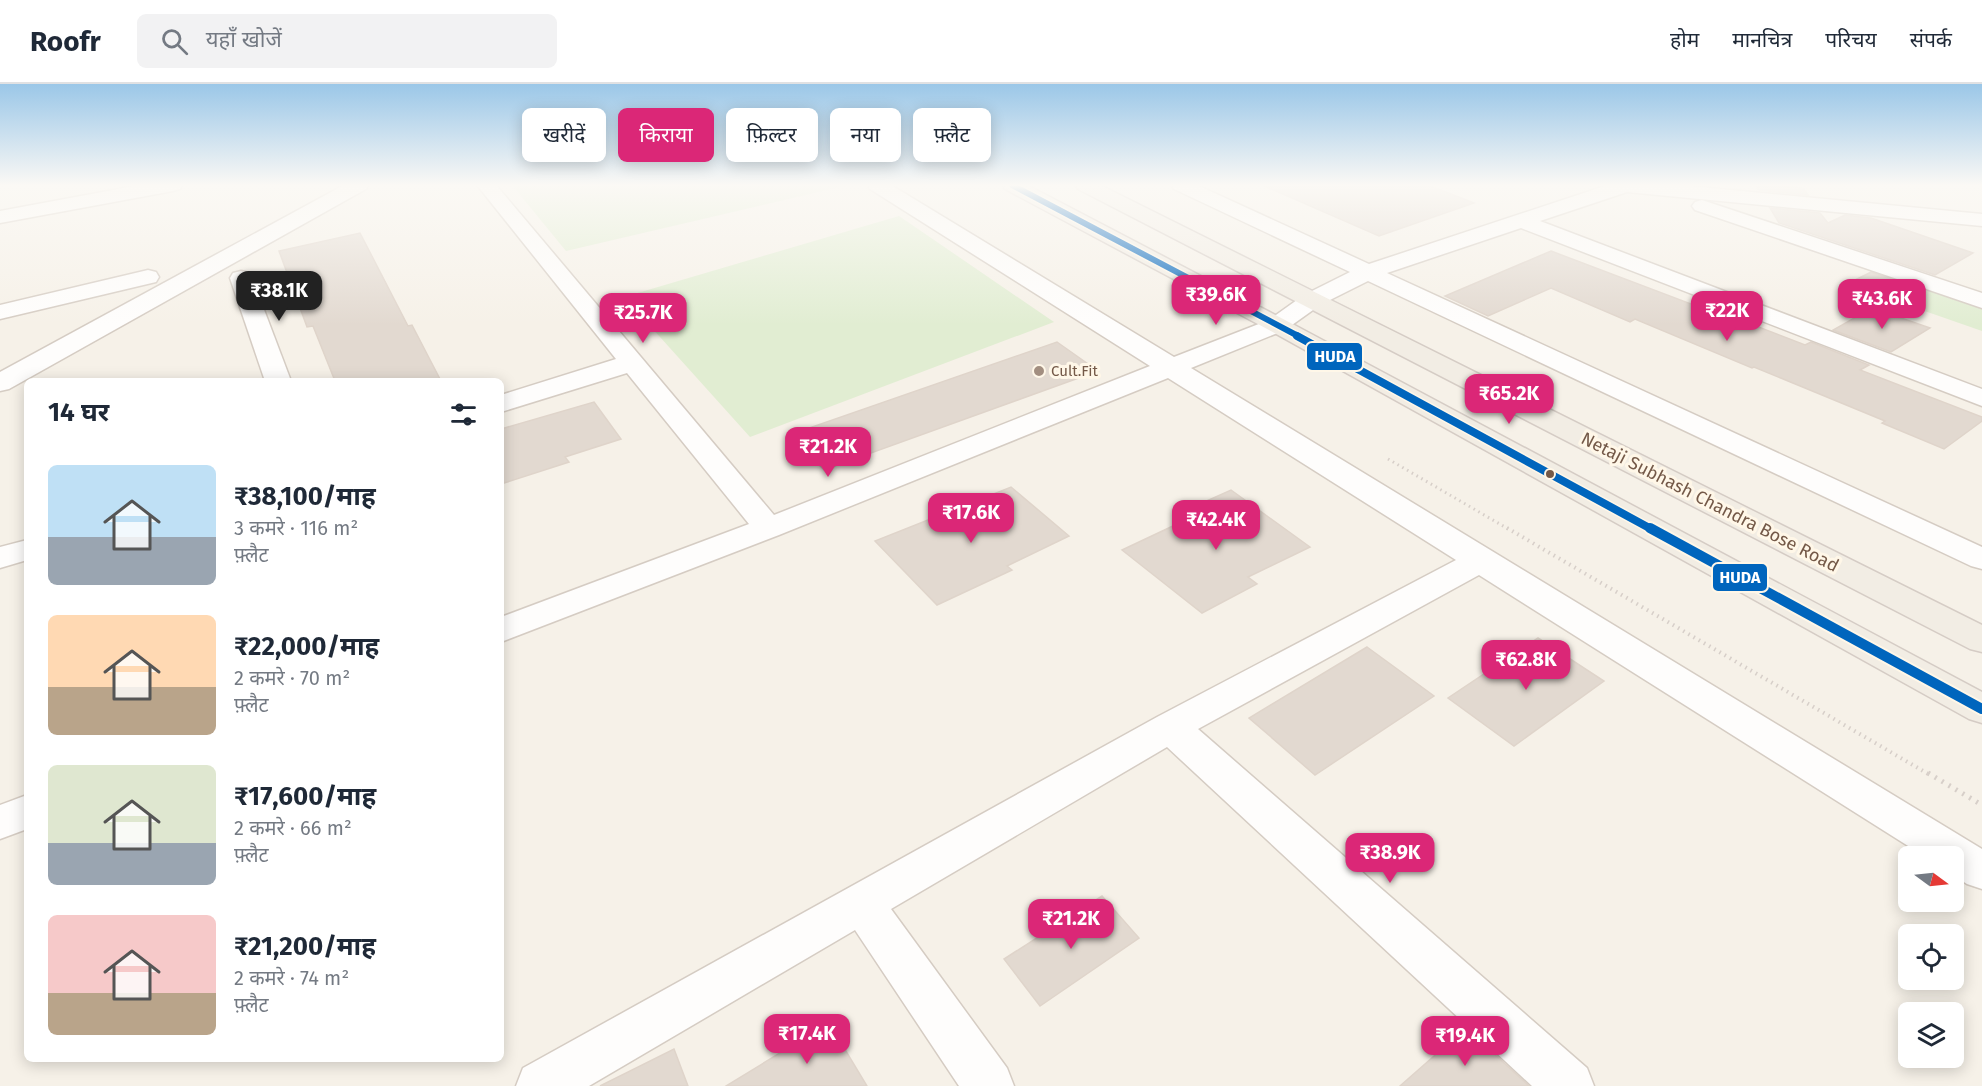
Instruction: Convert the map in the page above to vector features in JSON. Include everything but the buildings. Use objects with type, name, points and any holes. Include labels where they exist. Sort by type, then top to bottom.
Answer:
[{"type":"main road","points":[[1101,232],[1277,325],[1982,709]]},
{"type":"main road","name":"Netaji Subhash Chandra Bose Road","points":[[1177,232],[1982,640]]},
{"type":"street","points":[[0,383],[274,232]]},
{"type":"street","points":[[524,232],[768,528]]},
{"type":"street","points":[[952,232],[1982,871]]},
{"type":"street","points":[[1283,232],[1982,559]]},
{"type":"street","points":[[504,629],[768,528],[1277,325],[1312,300],[1370,271],[1489,232]]},
{"type":"street","points":[[1550,232],[1982,398]]},
{"type":"street","points":[[1772,232],[1982,301]]},
{"type":"street","points":[[1944,232],[1971,240]]},
{"type":"street","points":[[0,312],[148,277]]},
{"type":"street","points":[[240,278],[277,378]]},
{"type":"street","points":[[504,403],[631,363]]},
{"type":"street","points":[[0,558],[24,551]]},
{"type":"street","points":[[541,1086],[1170,727],[1482,560]]},
{"type":"street","points":[[1170,727],[1569,1086]]},
{"type":"street","points":[[0,822],[24,813]]},
{"type":"street","points":[[861,903],[989,1086]]},
{"type":"path","points":[[1382,456],[1982,805]]},
{"type":"green space","points":[[550,232],[648,232],[566,251]]},
{"type":"green space","points":[[845,232],[922,232],[1054,322],[750,437],[624,297]]},
{"type":"green space","points":[[1934,288],[1982,304],[1982,331],[1896,301]]},
{"type":"transit line","name":"HUDA","points":[[1101,232],[1277,325],[1982,709]]},
{"type":"place","name":"Cult.Fit","points":[[1039,371]]}]
